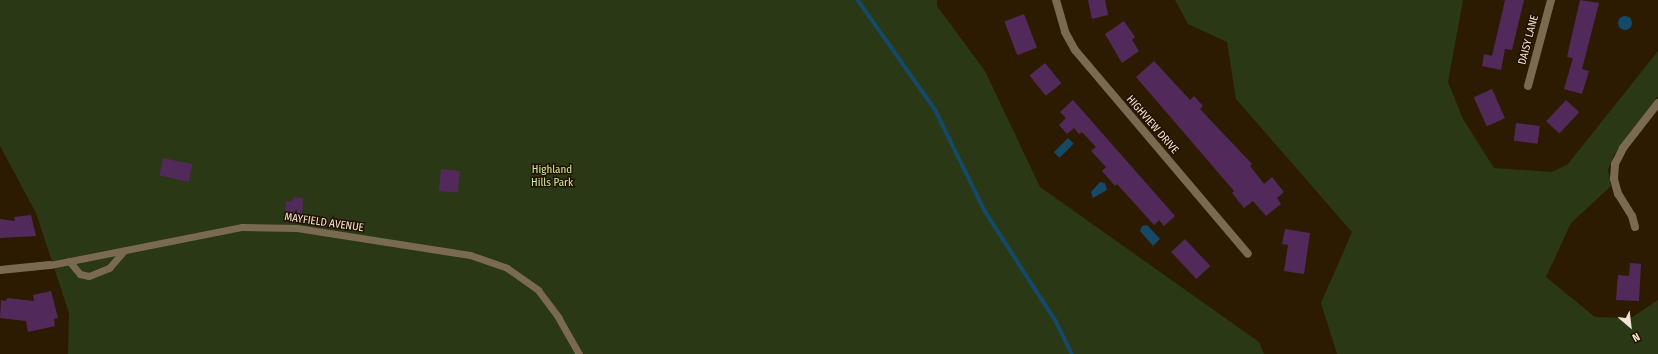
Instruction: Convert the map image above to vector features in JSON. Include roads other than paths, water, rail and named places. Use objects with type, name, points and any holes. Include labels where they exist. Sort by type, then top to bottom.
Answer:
[{"type":"street","name":"HIGHVIEW DRIVE","points":[[1056,0],[1065,32],[1075,50],[1248,254]]},
{"type":"street","name":"DAISY LANE","points":[[1528,86],[1551,0]]},
{"type":"street","points":[[1635,227],[1632,216],[1618,194],[1614,179],[1616,164],[1623,148],[1658,103]]},
{"type":"street","name":"MAYFIELD AVENUE","points":[[0,270],[26,270],[50,265]]},
{"type":"lane","name":"MAYFIELD AVENUE","points":[[50,265],[124,251],[219,230],[269,227],[297,228],[470,255],[507,268],[538,290],[558,317],[579,354]]},
{"type":"lane","points":[[69,261],[80,274],[89,276],[109,268],[124,251]]},
{"type":"water","points":[[1622,16],[1628,16],[1632,20],[1632,26],[1628,30],[1622,30],[1618,26],[1618,20]]},
{"type":"water","points":[[1068,138],[1074,144],[1060,158],[1054,152]]},
{"type":"water","points":[[1100,182],[1105,183],[1107,190],[1093,198],[1091,192]]},
{"type":"water","points":[[1147,225],[1160,239],[1153,246],[1140,231],[1142,226]]},
{"type":"waterway","points":[[858,0],[935,109],[985,211],[1056,321],[1072,354]]},
{"type":"park label","name":"Highland Hills Park","points":[[552,177]]}]
